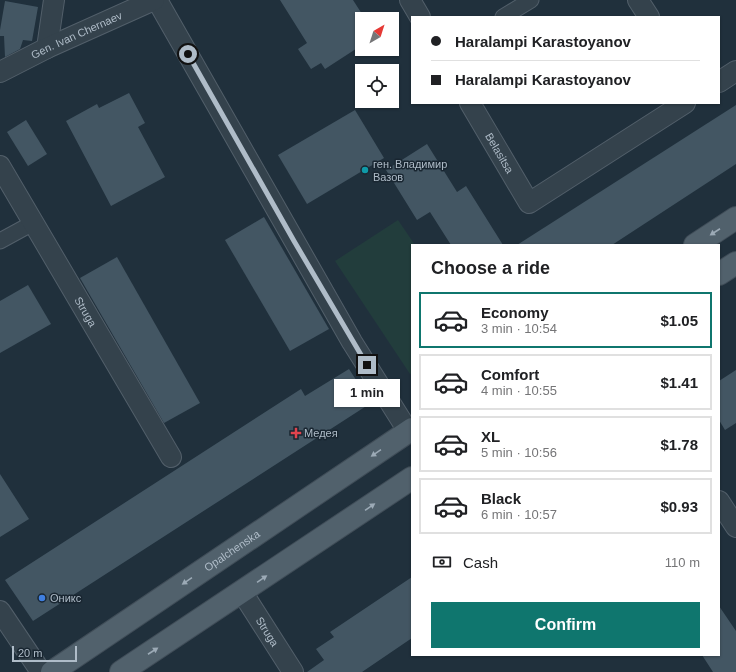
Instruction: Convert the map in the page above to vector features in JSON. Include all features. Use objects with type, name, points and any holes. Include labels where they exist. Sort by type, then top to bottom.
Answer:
[{"type":"main road","points":[[697,244],[736,218]]},
{"type":"main road","points":[[720,273],[736,263]]},
{"type":"main road","name":"Opalchenska","points":[[52,672],[410,430]]},
{"type":"main road","points":[[120,672],[411,479]]},
{"type":"street","points":[[47,48],[54,0]]},
{"type":"street","points":[[156,0],[352,342],[410,430]]},
{"type":"street","name":"Gen. Ivan Chernaev","points":[[0,72],[47,48],[156,0]]},
{"type":"street","points":[[410,0],[419,16]]},
{"type":"street","points":[[505,16],[531,0]]},
{"type":"street","points":[[638,0],[648,16]]},
{"type":"street","points":[[720,81],[736,71]]},
{"type":"street","name":"Belasitsa","points":[[471,104],[529,203],[683,104]]},
{"type":"street","name":"Struga","points":[[0,166],[171,457]]},
{"type":"street","points":[[0,241],[33,223]]},
{"type":"street","points":[[720,503],[736,527]]},
{"type":"street","name":"Struga","points":[[242,592],[293,672]]},
{"type":"street","points":[[0,611],[41,672]]},
{"type":"green space","points":[[398,220],[414,244],[411,244],[411,374],[410,374],[335,261]]},
{"type":"building","points":[[280,0],[353,0],[361,12],[355,12],[355,50],[325,69],[321,63],[311,69],[298,49],[307,43]]},
{"type":"building","points":[[5,1],[38,7],[32,41],[23,40],[20,49],[5,57],[4,36],[0,36],[0,30]]},
{"type":"building","points":[[129,93],[145,123],[138,127],[165,177],[111,206],[66,121],[97,104],[99,108]]},
{"type":"building","points":[[736,105],[736,164],[614,244],[519,244]]},
{"type":"building","points":[[355,110],[384,158],[307,204],[278,155]]},
{"type":"building","points":[[26,120],[47,154],[28,166],[7,132]]},
{"type":"building","points":[[427,144],[457,192],[466,186],[502,244],[450,244],[430,212],[417,220],[386,170]]},
{"type":"building","points":[[264,217],[329,329],[290,351],[225,240]]},
{"type":"building","points":[[117,257],[200,403],[164,423],[80,278]]},
{"type":"building","points":[[28,285],[51,324],[0,353],[0,301]]},
{"type":"building","points":[[349,369],[371,403],[33,621],[5,580],[301,389],[305,396]]},
{"type":"building","points":[[736,370],[736,423],[725,430],[720,422],[720,380]]},
{"type":"building","points":[[0,474],[29,519],[0,537]]},
{"type":"building","points":[[411,578],[411,639],[362,672],[307,672],[324,660],[316,649],[334,637],[330,632]]},
{"type":"building","points":[[720,607],[736,631],[736,672],[713,672],[703,656],[720,656]]},
{"type":"place","name":"ген. Владимир Вазов","points":[[365,170]]},
{"type":"place","name":"Медея","points":[[296,433]]},
{"type":"place","name":"Оникс","points":[[42,598]]},
{"type":"route","points":[[188,54],[352,342],[367,365]]}]
